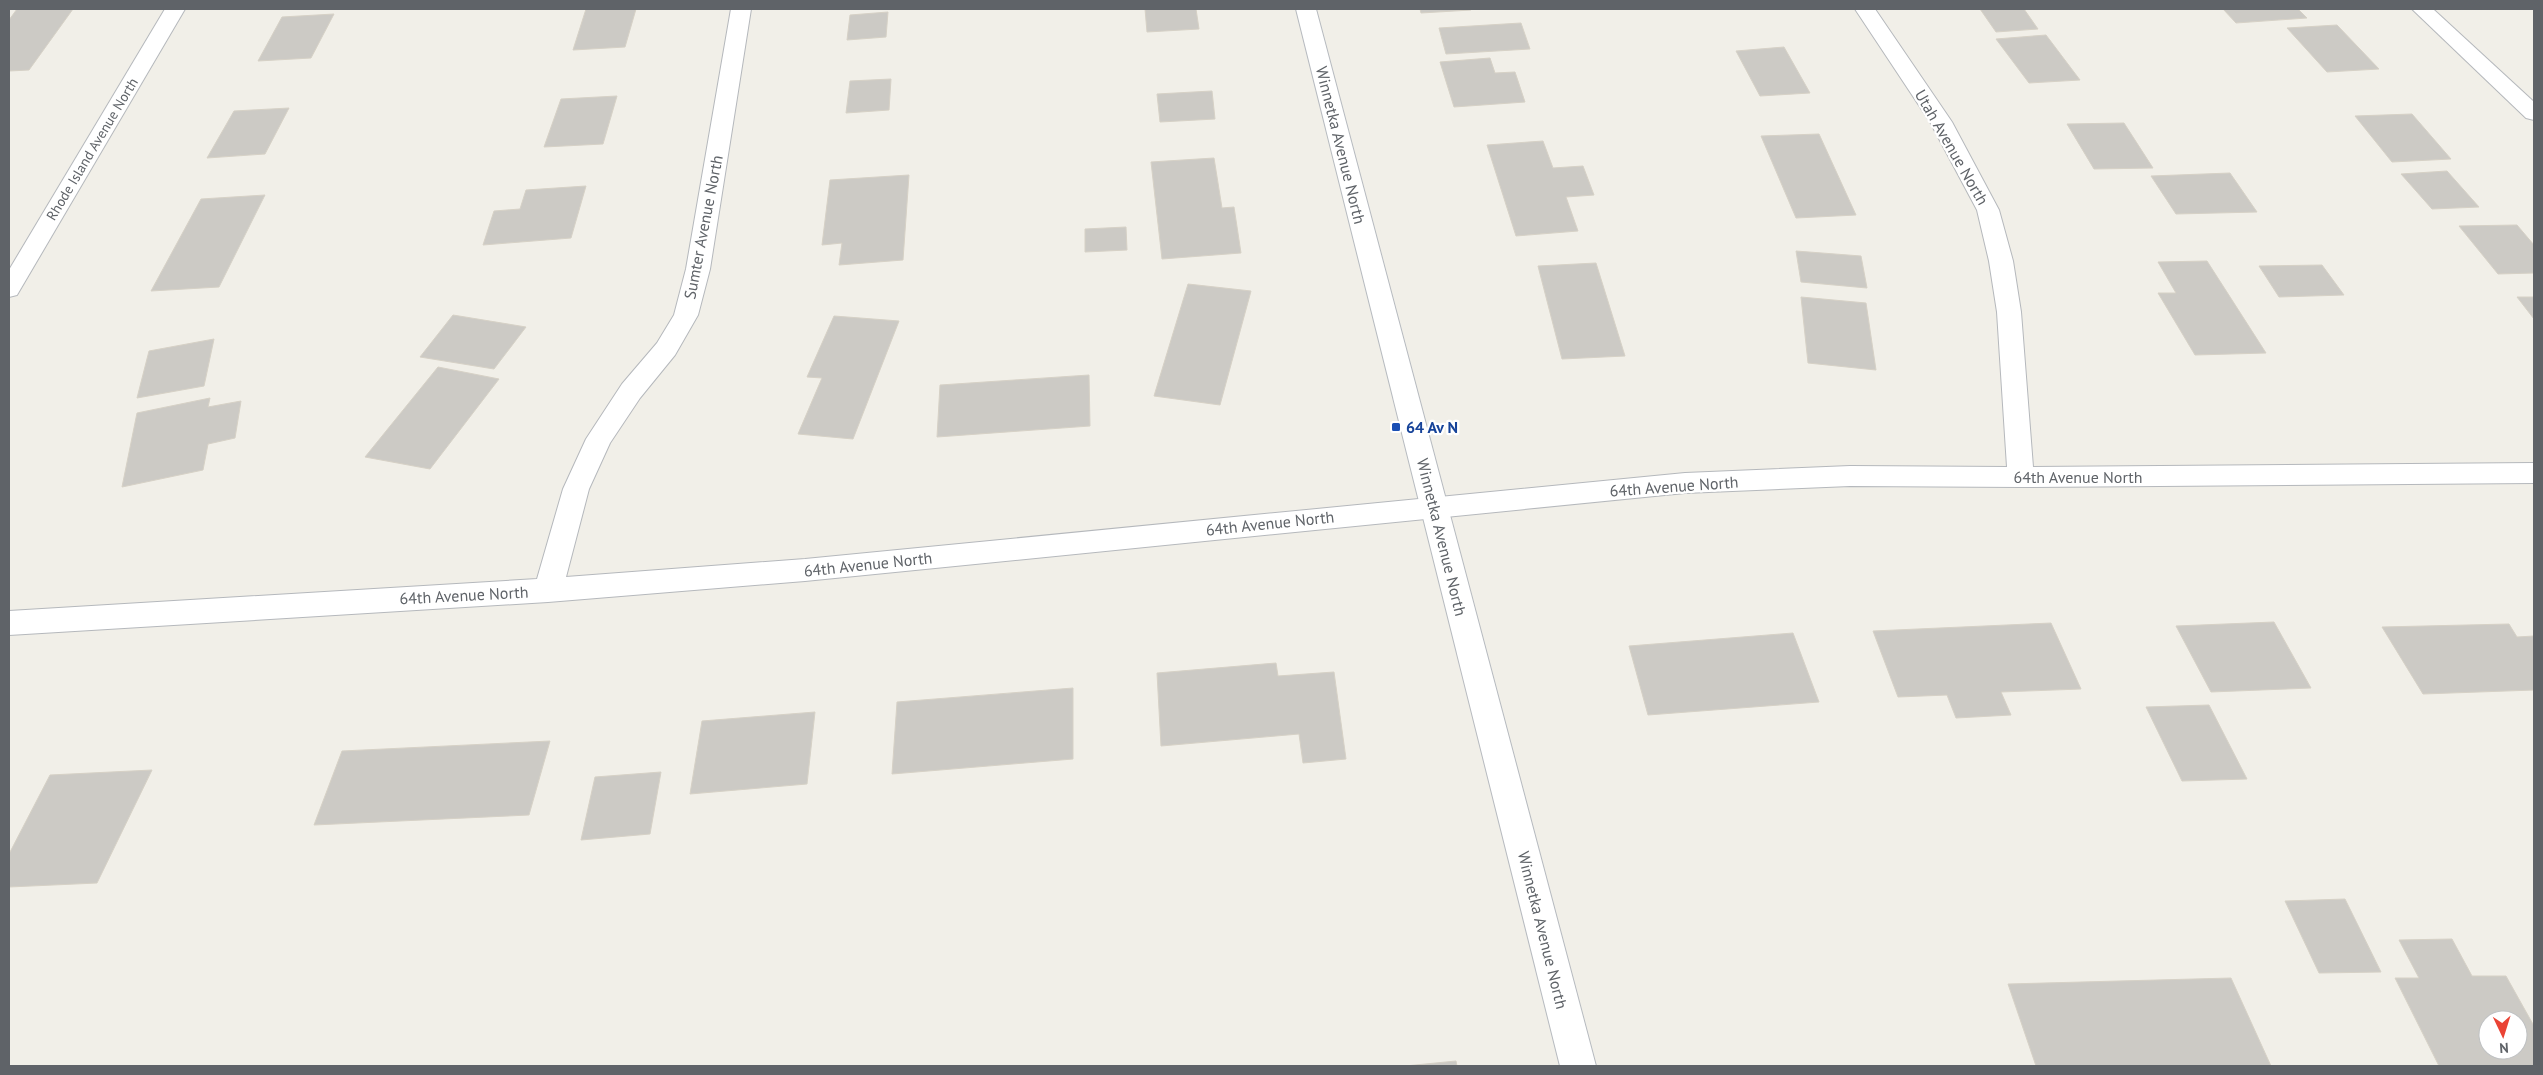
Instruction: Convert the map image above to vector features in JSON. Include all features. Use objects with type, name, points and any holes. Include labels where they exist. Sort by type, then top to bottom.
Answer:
[{"type":"street","name":"Rhode Island Avenue North","points":[[9,288],[175,9]]},
{"type":"street","name":"Sumter Avenue North","points":[[548,590],[576,489],[598,439],[631,391],[666,350],[686,314],[698,269],[741,9]]},
{"type":"street","name":"Winnetka Avenue North","points":[[1306,9],[1578,1066]]},
{"type":"street","name":"Utah Avenue North","points":[[1865,9],[1941,122],[1988,210],[2001,261],[2009,312],[2021,477]]},
{"type":"street","points":[[2422,9],[2534,113]]},
{"type":"street","name":"64th Avenue North","points":[[9,622],[548,590],[805,570],[1434,506],[1704,482],[1850,476],[2021,477],[2534,473]]},
{"type":"building","points":[[17,9],[73,9],[29,70],[9,71],[9,20]]},
{"type":"building","points":[[586,9],[636,9],[625,47],[573,50]]},
{"type":"building","points":[[1145,9],[1196,9],[1199,29],[1147,32]]},
{"type":"building","points":[[1420,9],[1471,9],[1471,10],[1421,13]]},
{"type":"building","points":[[1980,9],[2024,9],[2038,29],[1996,32]]},
{"type":"building","points":[[2223,9],[2298,9],[2307,18],[2236,23]]},
{"type":"building","points":[[888,12],[886,37],[847,40],[850,15]]},
{"type":"building","points":[[334,14],[311,58],[258,61],[282,17]]},
{"type":"building","points":[[1521,23],[1530,49],[1446,54],[1439,28]]},
{"type":"building","points":[[2337,25],[2379,69],[2327,72],[2287,28]]},
{"type":"building","points":[[2046,35],[2080,80],[2029,83],[1996,39]]},
{"type":"building","points":[[1784,47],[1810,93],[1760,96],[1736,51]]},
{"type":"building","points":[[1490,58],[1495,73],[1515,72],[1525,102],[1454,107],[1440,62]]},
{"type":"building","points":[[891,79],[889,110],[846,113],[850,81]]},
{"type":"building","points":[[1212,91],[1215,119],[1160,122],[1157,94]]},
{"type":"building","points":[[617,96],[603,144],[544,147],[561,99]]},
{"type":"building","points":[[289,108],[265,154],[207,158],[234,111]]},
{"type":"building","points":[[2412,114],[2451,159],[2392,162],[2355,116]]},
{"type":"building","points":[[2124,123],[2153,168],[2094,169],[2067,124]]},
{"type":"building","points":[[1819,134],[1856,215],[1796,218],[1761,136]]},
{"type":"building","points":[[1543,141],[1553,168],[1583,166],[1594,195],[1566,197],[1578,231],[1516,236],[1487,145]]},
{"type":"building","points":[[1214,158],[1222,208],[1234,207],[1241,253],[1162,259],[1151,162]]},
{"type":"building","points":[[2447,171],[2479,207],[2432,209],[2401,174]]},
{"type":"building","points":[[2230,173],[2257,212],[2176,214],[2151,176]]},
{"type":"building","points":[[909,175],[903,260],[839,265],[842,243],[822,245],[830,180]]},
{"type":"building","points":[[586,186],[571,238],[483,245],[494,211],[520,209],[526,190]]},
{"type":"building","points":[[265,195],[219,287],[151,291],[201,199]]},
{"type":"building","points":[[2517,225],[2534,245],[2534,273],[2498,274],[2459,226]]},
{"type":"building","points":[[1126,227],[1127,250],[1085,252],[1085,229]]},
{"type":"building","points":[[1796,251],[1861,256],[1867,288],[1801,282]]},
{"type":"building","points":[[2207,261],[2266,353],[2195,355],[2158,293],[2176,293],[2158,262]]},
{"type":"building","points":[[1596,263],[1625,356],[1562,359],[1538,266]]},
{"type":"building","points":[[2322,265],[2344,295],[2279,297],[2259,266]]},
{"type":"building","points":[[1188,284],[1251,291],[1220,405],[1154,396]]},
{"type":"building","points":[[1801,297],[1866,303],[1876,370],[1808,363]]},
{"type":"building","points":[[2517,297],[2534,297],[2534,319]]},
{"type":"building","points":[[453,315],[526,327],[494,369],[420,357]]},
{"type":"building","points":[[834,316],[899,321],[853,439],[798,434],[822,378],[807,377]]},
{"type":"building","points":[[214,339],[204,386],[137,398],[149,351]]},
{"type":"building","points":[[438,367],[499,379],[430,469],[365,457]]},
{"type":"building","points":[[1089,375],[1090,426],[937,437],[940,385]]},
{"type":"building","points":[[210,398],[208,407],[241,401],[235,438],[208,444],[203,470],[122,487],[137,413]]},
{"type":"building","points":[[2274,622],[2311,688],[2211,692],[2176,626]]},
{"type":"building","points":[[2051,623],[2081,689],[2001,692],[2011,715],[1956,718],[1947,695],[1898,697],[1873,631]]},
{"type":"building","points":[[2509,624],[2517,637],[2534,636],[2534,690],[2423,694],[2382,627]]},
{"type":"building","points":[[1793,633],[1819,702],[1648,715],[1629,646]]},
{"type":"building","points":[[1276,663],[1278,676],[1334,672],[1346,759],[1303,763],[1299,734],[1161,746],[1157,673]]},
{"type":"building","points":[[1073,688],[1073,759],[892,774],[897,702]]},
{"type":"building","points":[[2209,705],[2247,779],[2182,781],[2146,707]]},
{"type":"building","points":[[815,712],[807,784],[690,794],[702,721]]},
{"type":"building","points":[[550,741],[529,815],[314,825],[342,751]]},
{"type":"building","points":[[152,770],[97,883],[9,887],[9,854],[50,775]]},
{"type":"building","points":[[661,772],[650,834],[581,840],[595,777]]},
{"type":"building","points":[[2345,899],[2381,972],[2319,973],[2285,901]]},
{"type":"building","points":[[2452,939],[2472,976],[2506,976],[2525,1010],[2478,1010],[2478,1060],[2528,1060],[2528,1015],[2534,1026],[2534,1066],[2439,1066],[2395,978],[2419,978],[2399,940]]},
{"type":"building","points":[[2231,978],[2271,1066],[2036,1066],[2008,984]]},
{"type":"building","points":[[1456,1061],[1457,1066],[1405,1066]]},
{"type":"place","name":"64 Av N","points":[[1396,427]]}]
